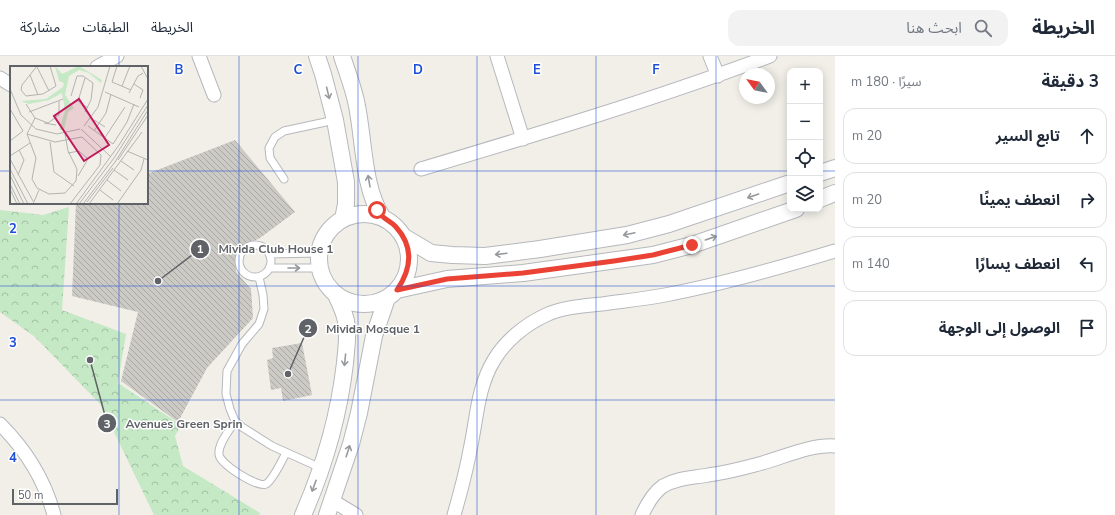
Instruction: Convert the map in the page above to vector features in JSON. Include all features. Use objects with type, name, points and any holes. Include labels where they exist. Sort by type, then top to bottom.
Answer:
[{"type":"street","points":[[99,66],[116,56]]},
{"type":"street","points":[[199,56],[214,94]]},
{"type":"street","points":[[317,56],[335,120],[347,189],[343,219]]},
{"type":"street","points":[[342,56],[357,105],[371,194],[377,210],[382,217]]},
{"type":"street","points":[[497,56],[523,139]]},
{"type":"street","points":[[710,56],[718,76]]},
{"type":"street","points":[[421,169],[523,139],[718,76],[770,56]]},
{"type":"street","points":[[0,78],[10,84]]},
{"type":"street","points":[[823,172],[835,168]]},
{"type":"street","points":[[404,237],[431,253],[452,255],[485,256],[540,249],[628,235],[669,224],[787,184]]},
{"type":"street","points":[[823,198],[835,193]]},
{"type":"street","points":[[356,515],[330,508],[354,432],[374,336],[392,294],[405,278],[409,264],[409,250],[404,237],[394,225],[382,217],[369,214],[356,214],[343,219],[334,225],[322,242],[319,260],[323,278],[328,288],[345,301],[367,305],[377,303],[392,294],[447,279],[523,273],[653,255],[692,245],[787,212]]},
{"type":"street","points":[[454,515],[470,450],[478,402],[484,380],[494,359],[508,341],[526,326],[546,315],[568,308],[627,301],[699,289],[770,271],[835,251]]},
{"type":"street","points":[[303,515],[321,468],[330,438],[343,377],[347,332],[346,320],[336,295]]},
{"type":"street","points":[[0,424],[25,454],[51,502],[54,515]]},
{"type":"street","points":[[642,515],[646,505],[653,495],[662,487],[673,481],[728,472],[811,448],[825,445],[835,446]]},
{"type":"lane","points":[[284,179],[270,158],[270,148],[274,137],[284,131],[335,120]]},
{"type":"lane","points":[[253,245],[259,245],[265,248],[269,254],[271,264],[269,268],[259,277],[246,275],[241,270],[239,264],[241,252],[246,247],[253,245]]},
{"type":"lane","points":[[269,254],[319,260]]},
{"type":"lane","points":[[269,268],[319,260]]},
{"type":"lane","points":[[259,277],[264,309],[259,324],[239,349],[227,371],[226,394],[230,409],[235,421],[248,431],[272,446],[321,468]]},
{"type":"lane","points":[[235,421],[220,445],[219,454],[226,466],[259,485],[266,484],[286,453]]},
{"type":"green space","points":[[69,207],[62,310],[126,334],[118,383],[181,425],[175,436],[183,466],[260,513],[259,515],[154,515],[101,405],[35,337],[0,312],[0,210],[43,215]]},
{"type":"building","points":[[235,140],[295,212],[260,238],[236,250],[236,272],[251,289],[253,318],[207,368],[178,422],[121,381],[138,312],[72,296],[76,204],[148,204],[148,174]]},
{"type":"building","points":[[302,343],[312,395],[283,401],[281,388],[271,390],[267,360],[273,358],[272,348]]},
{"type":"place","name":"Mivida Club House 1","points":[[158,281]]},
{"type":"place","name":"Avenues Green Sprin","points":[[90,360]]},
{"type":"place","name":"Mivida Mosque 1","points":[[288,374]]},
{"type":"route","points":[[377,210],[382,217],[394,225],[404,237],[409,250],[409,264],[405,278],[397,290],[447,279],[523,273],[614,261],[653,255],[692,245]]}]
